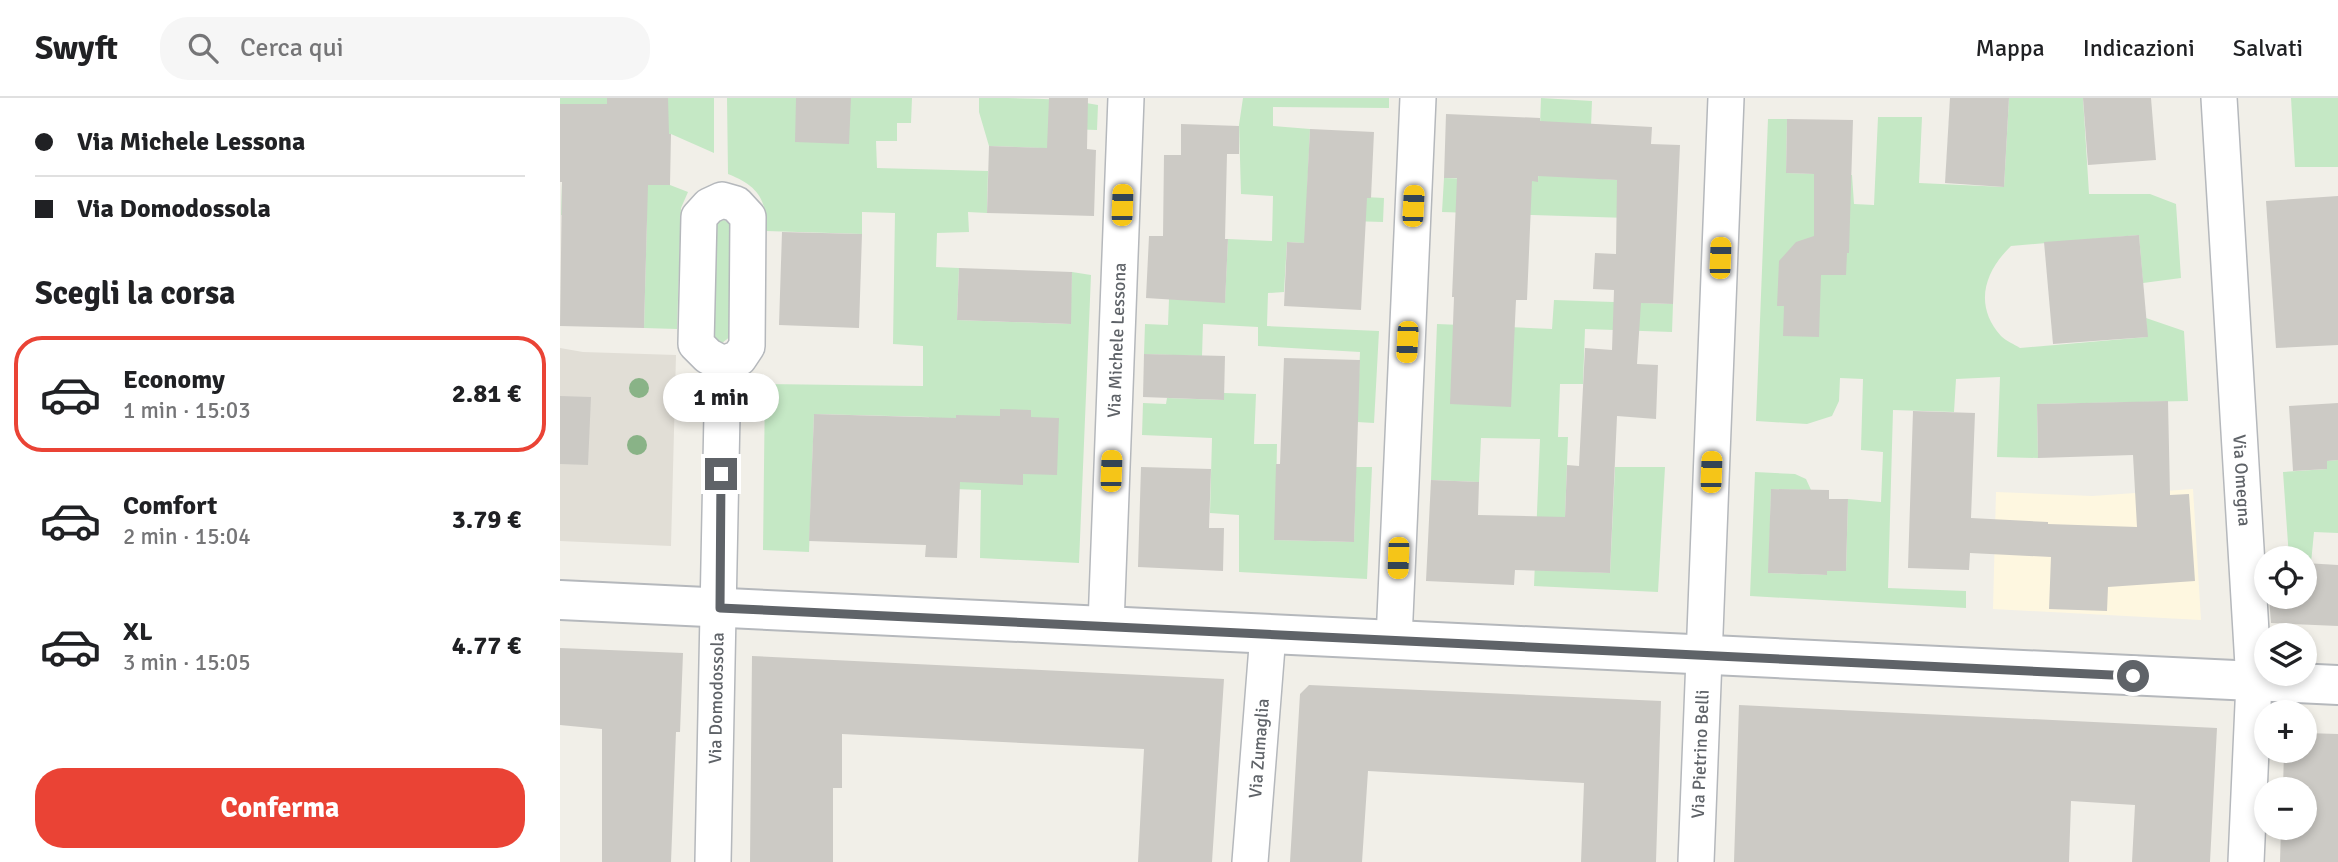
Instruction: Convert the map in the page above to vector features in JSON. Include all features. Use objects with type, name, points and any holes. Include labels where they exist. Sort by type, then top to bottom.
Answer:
[{"type":"street","name":"Via Michele Lessona","points":[[1105,625],[1126,98]]},
{"type":"street","points":[[1394,640],[1418,98]]},
{"type":"street","name":"Via Pietrino Belli","points":[[1696,862],[1726,98]]},
{"type":"street","name":"Via Omegna","points":[[2219,98],[2254,682],[2246,862]]},
{"type":"street","name":"Via Domodossola","points":[[713,862],[723,364]]},
{"type":"street","points":[[560,600],[2254,682]]},
{"type":"street","name":"Via Zumaglia","points":[[1250,862],[1268,634]]},
{"type":"street","points":[[2317,684],[2338,685]]},
{"type":"shaded area","points":[[560,348],[583,352],[676,355],[671,546],[560,541]]},
{"type":"shaded area","points":[[2193,489],[2201,620],[1993,609],[1996,492],[2092,496]]},
{"type":"green space","points":[[560,98],[714,98],[714,153],[671,134],[560,132]]},
{"type":"green space","points":[[727,98],[912,98],[911,123],[897,123],[897,141],[876,141],[877,168],[988,171],[987,213],[968,212],[969,232],[937,233],[936,267],[959,268],[957,320],[1070,324],[1072,272],[1091,275],[1079,563],[980,558],[981,490],[927,488],[929,417],[814,414],[809,552],[763,550],[765,384],[923,386],[923,346],[893,344],[895,213],[862,212],[862,234],[766,231],[765,210],[759,195],[747,183],[728,174]]},
{"type":"green space","points":[[979,98],[1024,98],[1098,105],[1097,130],[1067,129],[1067,149],[989,146],[979,112]]},
{"type":"green space","points":[[1243,98],[1389,98],[1389,108],[1273,107],[1273,126],[1310,129],[1307,194],[1384,198],[1383,222],[1350,221],[1350,246],[1287,242],[1284,292],[1268,293],[1267,326],[1379,331],[1374,423],[1357,422],[1360,352],[1258,346],[1258,327],[1203,324],[1202,356],[1144,354],[1145,324],[1168,325],[1169,299],[1225,301],[1228,239],[1272,241],[1273,196],[1241,194],[1239,125]]},
{"type":"green space","points":[[1541,98],[1592,101],[1589,178],[1617,180],[1617,190],[1660,219],[1442,212],[1444,178],[1538,181]]},
{"type":"green space","points":[[2009,98],[2083,98],[2089,194],[2150,194],[2176,204],[2181,278],[2143,283],[2139,235],[2011,246],[1995,266],[1986,289],[1987,312],[1992,324],[2003,338],[2020,348],[2147,337],[2146,318],[2184,331],[2188,401],[2037,404],[2038,458],[1997,457],[2000,377],[1956,379],[1954,412],[1893,410],[1888,588],[1966,591],[1966,608],[1750,596],[1755,472],[1795,474],[1806,479],[1811,490],[1771,489],[1769,573],[1826,575],[1827,571],[1846,571],[1848,499],[1881,502],[1883,452],[1861,450],[1863,379],[1840,378],[1839,401],[1832,416],[1807,424],[1756,421],[1768,119],[1787,119],[1786,173],[1852,175],[1854,204],[1874,205],[1878,117],[1922,117],[1919,183],[2004,187]]},
{"type":"green space","points":[[2291,98],[2338,98],[2338,167],[2295,167]]},
{"type":"green space","points":[[562,182],[670,185],[688,192],[681,208],[677,329],[644,328],[647,218],[561,215]]},
{"type":"green space","points":[[724,220],[733,231],[731,336],[722,343],[714,341],[710,335],[712,227]]},
{"type":"green space","points":[[1554,300],[1673,304],[1672,332],[1585,329],[1583,384],[1560,384],[1558,437],[1568,437],[1563,571],[1610,573],[1615,467],[1665,467],[1658,592],[1534,586],[1540,439],[1481,438],[1479,482],[1431,480],[1437,324],[1552,329]]},
{"type":"green space","points":[[1224,393],[1256,394],[1254,444],[1277,444],[1275,540],[1354,542],[1356,467],[1372,467],[1367,579],[1239,572],[1239,515],[1210,513],[1212,438],[1142,435],[1143,403],[1166,404],[1167,398],[1223,400]]},
{"type":"green space","points":[[2338,460],[2338,533],[2314,532],[2313,546],[2288,546],[2283,472],[2327,469],[2327,461]]},
{"type":"building","points":[[607,98],[668,98],[671,134],[670,185],[648,185],[644,328],[560,326],[560,104],[607,104]]},
{"type":"building","points":[[796,98],[851,98],[849,144],[795,142]]},
{"type":"building","points":[[1049,98],[1088,98],[1087,149],[1096,150],[1094,216],[987,213],[989,146],[1047,148]]},
{"type":"building","points":[[1950,98],[2009,98],[2004,187],[1945,183]]},
{"type":"building","points":[[2083,98],[2151,98],[2156,160],[2088,165]]},
{"type":"building","points":[[1446,114],[1652,127],[1651,144],[1680,145],[1673,304],[1641,303],[1637,364],[1658,365],[1656,419],[1617,416],[1610,573],[1515,570],[1514,585],[1426,581],[1431,480],[1479,482],[1478,515],[1565,517],[1567,465],[1579,466],[1585,348],[1612,350],[1614,290],[1593,289],[1595,253],[1616,254],[1617,180],[1538,176],[1538,182],[1532,181],[1527,300],[1516,300],[1511,407],[1450,404],[1457,178],[1444,178]]},
{"type":"building","points":[[1787,119],[1853,120],[1846,275],[1821,275],[1819,337],[1783,336],[1784,306],[1777,306],[1779,261],[1796,242],[1814,236],[1814,174],[1786,173]]},
{"type":"building","points":[[1181,124],[1239,126],[1239,154],[1227,154],[1225,239],[1228,239],[1225,303],[1146,298],[1149,236],[1163,236],[1164,155],[1181,155]]},
{"type":"building","points":[[1310,129],[1374,132],[1371,198],[1367,198],[1361,310],[1284,306],[1287,242],[1304,243]]},
{"type":"building","points":[[2338,196],[2338,345],[2276,348],[2266,201]]},
{"type":"building","points":[[782,232],[862,234],[859,328],[779,325]]},
{"type":"building","points":[[2139,235],[2148,337],[2053,344],[2044,242]]},
{"type":"building","points":[[959,268],[1072,272],[1071,324],[957,320]]},
{"type":"building","points":[[1144,354],[1225,356],[1224,400],[1143,397]]},
{"type":"building","points":[[1284,358],[1360,360],[1354,542],[1274,540],[1276,464],[1280,464]]},
{"type":"building","points":[[560,396],[591,397],[588,465],[560,464]]},
{"type":"building","points":[[2168,401],[2170,495],[2189,494],[2195,581],[2108,587],[2107,611],[2049,609],[2051,557],[1970,553],[1969,570],[1908,568],[1913,411],[1975,413],[1971,518],[2137,527],[2133,455],[2038,458],[2037,404]]},
{"type":"building","points":[[2338,403],[2338,460],[2327,461],[2327,469],[2293,471],[2289,406]]},
{"type":"building","points":[[1000,409],[1031,410],[1031,417],[1059,418],[1057,475],[1023,474],[1023,485],[960,482],[957,558],[925,557],[926,545],[809,541],[814,414],[956,418],[956,415],[1000,416]]},
{"type":"building","points":[[1141,467],[1211,469],[1209,528],[1224,528],[1223,571],[1138,567]]},
{"type":"building","points":[[1771,489],[1829,490],[1829,499],[1848,499],[1846,571],[1827,571],[1827,575],[1768,573]]},
{"type":"building","points":[[2317,564],[2338,565],[2338,626],[2271,623],[2270,609],[2317,609]]},
{"type":"building","points":[[560,648],[683,653],[680,732],[676,732],[671,862],[602,862],[602,729],[560,725]]},
{"type":"building","points":[[752,656],[1224,679],[1212,862],[1138,862],[1144,749],[842,734],[842,788],[833,788],[833,862],[750,862]]},
{"type":"building","points":[[1309,685],[1661,701],[1656,862],[1581,862],[1584,783],[1368,771],[1362,862],[1290,862],[1300,694]]},
{"type":"building","points":[[1739,705],[2217,728],[2210,862],[2132,862],[2135,805],[2071,801],[2069,862],[1734,862]]},
{"type":"building","points":[[2317,733],[2338,734],[2338,862],[2280,862],[2281,840],[2317,840],[2317,777],[2283,777],[2284,763],[2317,763]]},
{"type":"route","points":[[721,474],[720,608],[2133,676]]}]
